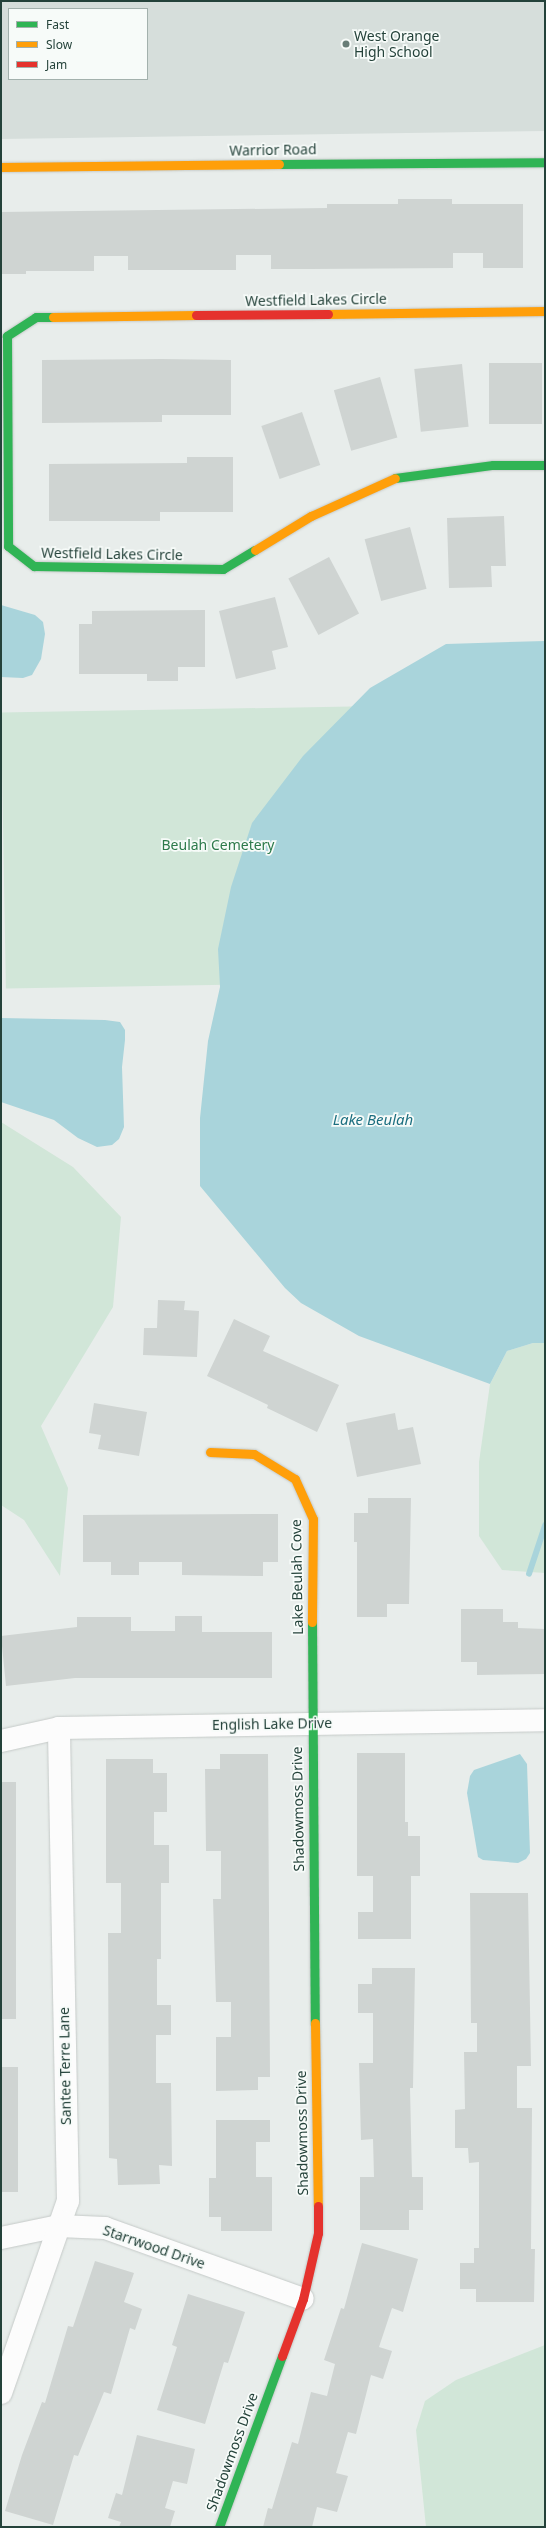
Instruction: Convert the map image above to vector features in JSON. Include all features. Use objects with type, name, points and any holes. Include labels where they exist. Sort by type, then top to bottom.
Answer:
[{"type":"street","name":"Warrior Road","points":[[1,167],[545,162]]},
{"type":"street","name":"Westfield Lakes Circle","points":[[545,311],[36,317],[7,336],[8,546],[34,566],[223,569],[310,516],[389,480],[493,466],[545,466]]},
{"type":"street","name":"Lake Beulah Cove","points":[[210,1452],[254,1454],[295,1479],[313,1519],[311,1722]]},
{"type":"street","name":"English Lake Drive","points":[[1,1741],[59,1728],[311,1722],[545,1720]]},
{"type":"street","name":"Shadowmoss Drive","points":[[219,2527],[303,2299],[318,2233],[311,1722]]},
{"type":"street","name":"Santee Terre Lane","points":[[1,2392],[68,2201],[59,1728]]},
{"type":"street","name":"Starrwood Drive","points":[[1,2238],[59,2226],[105,2228],[303,2299]]},
{"type":"shaded area","name":"West Orange High School","points":[[1,1],[545,1],[545,131],[1,139]]},
{"type":"green space","name":"Beulah Cemetery","points":[[434,705],[439,981],[6,989],[1,713]]},
{"type":"green space","points":[[1,1122],[73,1167],[121,1217],[113,1307],[41,1426],[68,1488],[60,1576],[24,1520],[1,1505]]},
{"type":"green space","points":[[533,1343],[545,1343],[545,1573],[502,1570],[479,1536],[479,1462],[490,1384],[507,1351]]},
{"type":"green space","points":[[545,2345],[545,2527],[426,2527],[416,2430],[425,2401],[456,2380]]},
{"type":"water","points":[[1,605],[35,615],[43,622],[45,634],[41,659],[32,675],[23,678],[1,677]]},
{"type":"water","name":"Lake Beulah","points":[[545,641],[545,1343],[533,1343],[507,1351],[490,1384],[359,1336],[301,1303],[285,1288],[200,1186],[200,1118],[208,1041],[220,987],[218,949],[231,887],[252,823],[303,756],[370,688],[446,644]]},
{"type":"water","points":[[1,1018],[105,1020],[120,1022],[125,1030],[125,1040],[122,1067],[124,1127],[119,1139],[112,1145],[97,1147],[78,1138],[54,1120],[1,1102]]},
{"type":"water","points":[[520,1754],[527,1764],[530,1853],[526,1859],[518,1863],[483,1860],[478,1857],[467,1793],[470,1776],[474,1770]]},
{"type":"building","points":[[398,199],[452,199],[452,204],[523,204],[523,268],[483,268],[483,253],[453,253],[453,268],[271,269],[271,255],[236,255],[236,270],[128,270],[128,256],[94,256],[94,271],[26,271],[26,274],[1,274],[1,212],[327,208],[327,204],[398,204]]},
{"type":"building","points":[[42,360],[231,360],[231,415],[162,415],[162,422],[42,423]]},
{"type":"building","points":[[489,363],[542,363],[542,424],[489,424]]},
{"type":"building","points":[[462,364],[469,427],[421,432],[414,369]]},
{"type":"building","points":[[380,377],[397,438],[351,451],[334,390]]},
{"type":"building","points":[[302,412],[320,465],[280,479],[261,426]]},
{"type":"building","points":[[187,457],[233,457],[233,512],[160,512],[160,521],[49,521],[49,464],[187,463]]},
{"type":"building","points":[[504,516],[506,566],[491,566],[492,587],[449,588],[447,518]]},
{"type":"building","points":[[410,527],[427,589],[381,601],[365,539]]},
{"type":"building","points":[[329,557],[359,614],[318,635],[288,579]]},
{"type":"building","points":[[275,597],[288,647],[272,651],[276,669],[236,679],[219,611]]},
{"type":"building","points":[[205,610],[205,667],[178,667],[178,681],[147,681],[147,674],[79,674],[79,624],[92,624],[92,611]]},
{"type":"building","points":[[158,1300],[185,1301],[184,1310],[199,1311],[197,1357],[143,1355],[144,1328],[157,1328]]},
{"type":"building","points":[[234,1319],[270,1336],[263,1351],[339,1385],[317,1432],[267,1408],[268,1405],[207,1376]]},
{"type":"building","points":[[94,1403],[147,1412],[139,1456],[98,1449],[101,1435],[89,1433]]},
{"type":"building","points":[[395,1413],[398,1430],[413,1427],[421,1464],[357,1477],[346,1423]]},
{"type":"building","points":[[368,1498],[411,1498],[409,1604],[387,1604],[387,1617],[357,1617],[357,1542],[354,1542],[354,1513],[368,1513]]},
{"type":"building","points":[[278,1514],[278,1562],[263,1562],[263,1576],[182,1575],[182,1562],[139,1562],[139,1575],[111,1575],[111,1562],[83,1562],[83,1515]]},
{"type":"building","points":[[461,1609],[503,1609],[503,1622],[518,1622],[518,1628],[545,1629],[545,1674],[477,1675],[477,1662],[461,1662]]},
{"type":"building","points":[[175,1616],[202,1616],[202,1632],[272,1632],[272,1678],[75,1678],[6,1686],[1,1636],[77,1627],[77,1617],[131,1617],[131,1631],[175,1631]]},
{"type":"building","points":[[357,1753],[405,1753],[405,1822],[408,1822],[408,1836],[420,1836],[420,1876],[411,1876],[411,1939],[358,1939],[358,1912],[373,1912],[373,1876],[357,1876]]},
{"type":"building","points":[[220,1754],[268,1754],[270,2077],[258,2077],[258,2090],[216,2091],[216,2037],[231,2037],[231,2002],[216,2002],[213,1899],[221,1899],[221,1851],[206,1851],[205,1769],[220,1769]]},
{"type":"building","points":[[106,1759],[153,1759],[153,1773],[167,1773],[167,1812],[154,1812],[154,1845],[169,1845],[169,1883],[161,1883],[161,1959],[157,1959],[157,2005],[171,2005],[171,2035],[156,2035],[156,2083],[171,2083],[172,2166],[159,2165],[160,2184],[118,2185],[117,2159],[109,2158],[108,1933],[121,1933],[121,1883],[106,1883]]},
{"type":"building","points":[[1,1782],[16,1782],[16,2019],[1,2019]]},
{"type":"building","points":[[470,1893],[528,1893],[531,2066],[517,2066],[517,2108],[532,2108],[531,2249],[535,2249],[534,2302],[476,2302],[476,2289],[460,2289],[460,2263],[474,2263],[474,2248],[479,2248],[479,2162],[469,2163],[468,2148],[455,2148],[455,2110],[465,2109],[464,2052],[477,2052],[477,2023],[471,2023]]},
{"type":"building","points":[[372,1968],[415,1968],[413,2088],[410,2088],[412,2177],[423,2177],[423,2210],[409,2210],[409,2230],[360,2230],[360,2177],[374,2177],[373,2139],[361,2140],[359,2063],[373,2063],[373,2013],[358,2013],[358,1984],[372,1984]]},
{"type":"building","points":[[1,2067],[18,2067],[18,2192],[1,2192]]},
{"type":"building","points":[[216,2120],[270,2120],[270,2142],[256,2142],[256,2177],[272,2177],[272,2231],[221,2231],[221,2217],[209,2217],[209,2178],[216,2178]]},
{"type":"building","points":[[362,2243],[418,2259],[403,2312],[392,2308],[379,2347],[392,2351],[383,2379],[371,2375],[356,2434],[348,2432],[336,2473],[348,2476],[337,2512],[317,2507],[312,2527],[263,2527],[268,2508],[272,2509],[292,2442],[298,2444],[311,2392],[327,2396],[335,2364],[324,2360],[341,2308],[344,2309]]},
{"type":"building","points":[[95,2261],[134,2273],[124,2302],[142,2309],[135,2330],[130,2328],[111,2394],[104,2392],[78,2456],[74,2455],[53,2525],[5,2511],[22,2455],[42,2402],[45,2403],[68,2326],[73,2327]]},
{"type":"building","points":[[188,2294],[245,2312],[228,2363],[224,2362],[205,2424],[157,2410],[177,2347],[172,2345]]},
{"type":"building","points":[[137,2435],[195,2449],[187,2484],[173,2481],[165,2508],[175,2511],[170,2527],[119,2527],[121,2522],[108,2518],[116,2493],[122,2495]]},
{"type":"waterway","points":[[529,1574],[545,1526]]},
{"type":"traffic: fast","points":[[279,164],[545,162]]},
{"type":"traffic: fast","points":[[53,317],[36,317],[7,336],[8,546],[34,566],[223,569],[255,550]]},
{"type":"traffic: fast","points":[[395,478],[493,465],[545,465]]},
{"type":"traffic: fast","points":[[312,1622],[315,2023]]},
{"type":"traffic: fast","points":[[219,2527],[282,2356]]},
{"type":"traffic: slow","points":[[1,167],[279,164]]},
{"type":"traffic: slow","points":[[328,314],[545,311]]},
{"type":"traffic: slow","points":[[53,317],[196,315]]},
{"type":"traffic: slow","points":[[255,550],[311,516],[395,478]]},
{"type":"traffic: slow","points":[[210,1452],[254,1454],[295,1479],[313,1519],[312,1622]]},
{"type":"traffic: slow","points":[[315,2023],[318,2206]]},
{"type":"traffic: jam","points":[[196,315],[328,314]]},
{"type":"traffic: jam","points":[[282,2356],[303,2299],[318,2233],[318,2206]]},
{"type":"place","name":"West Orange High School","points":[[346,44]]}]
